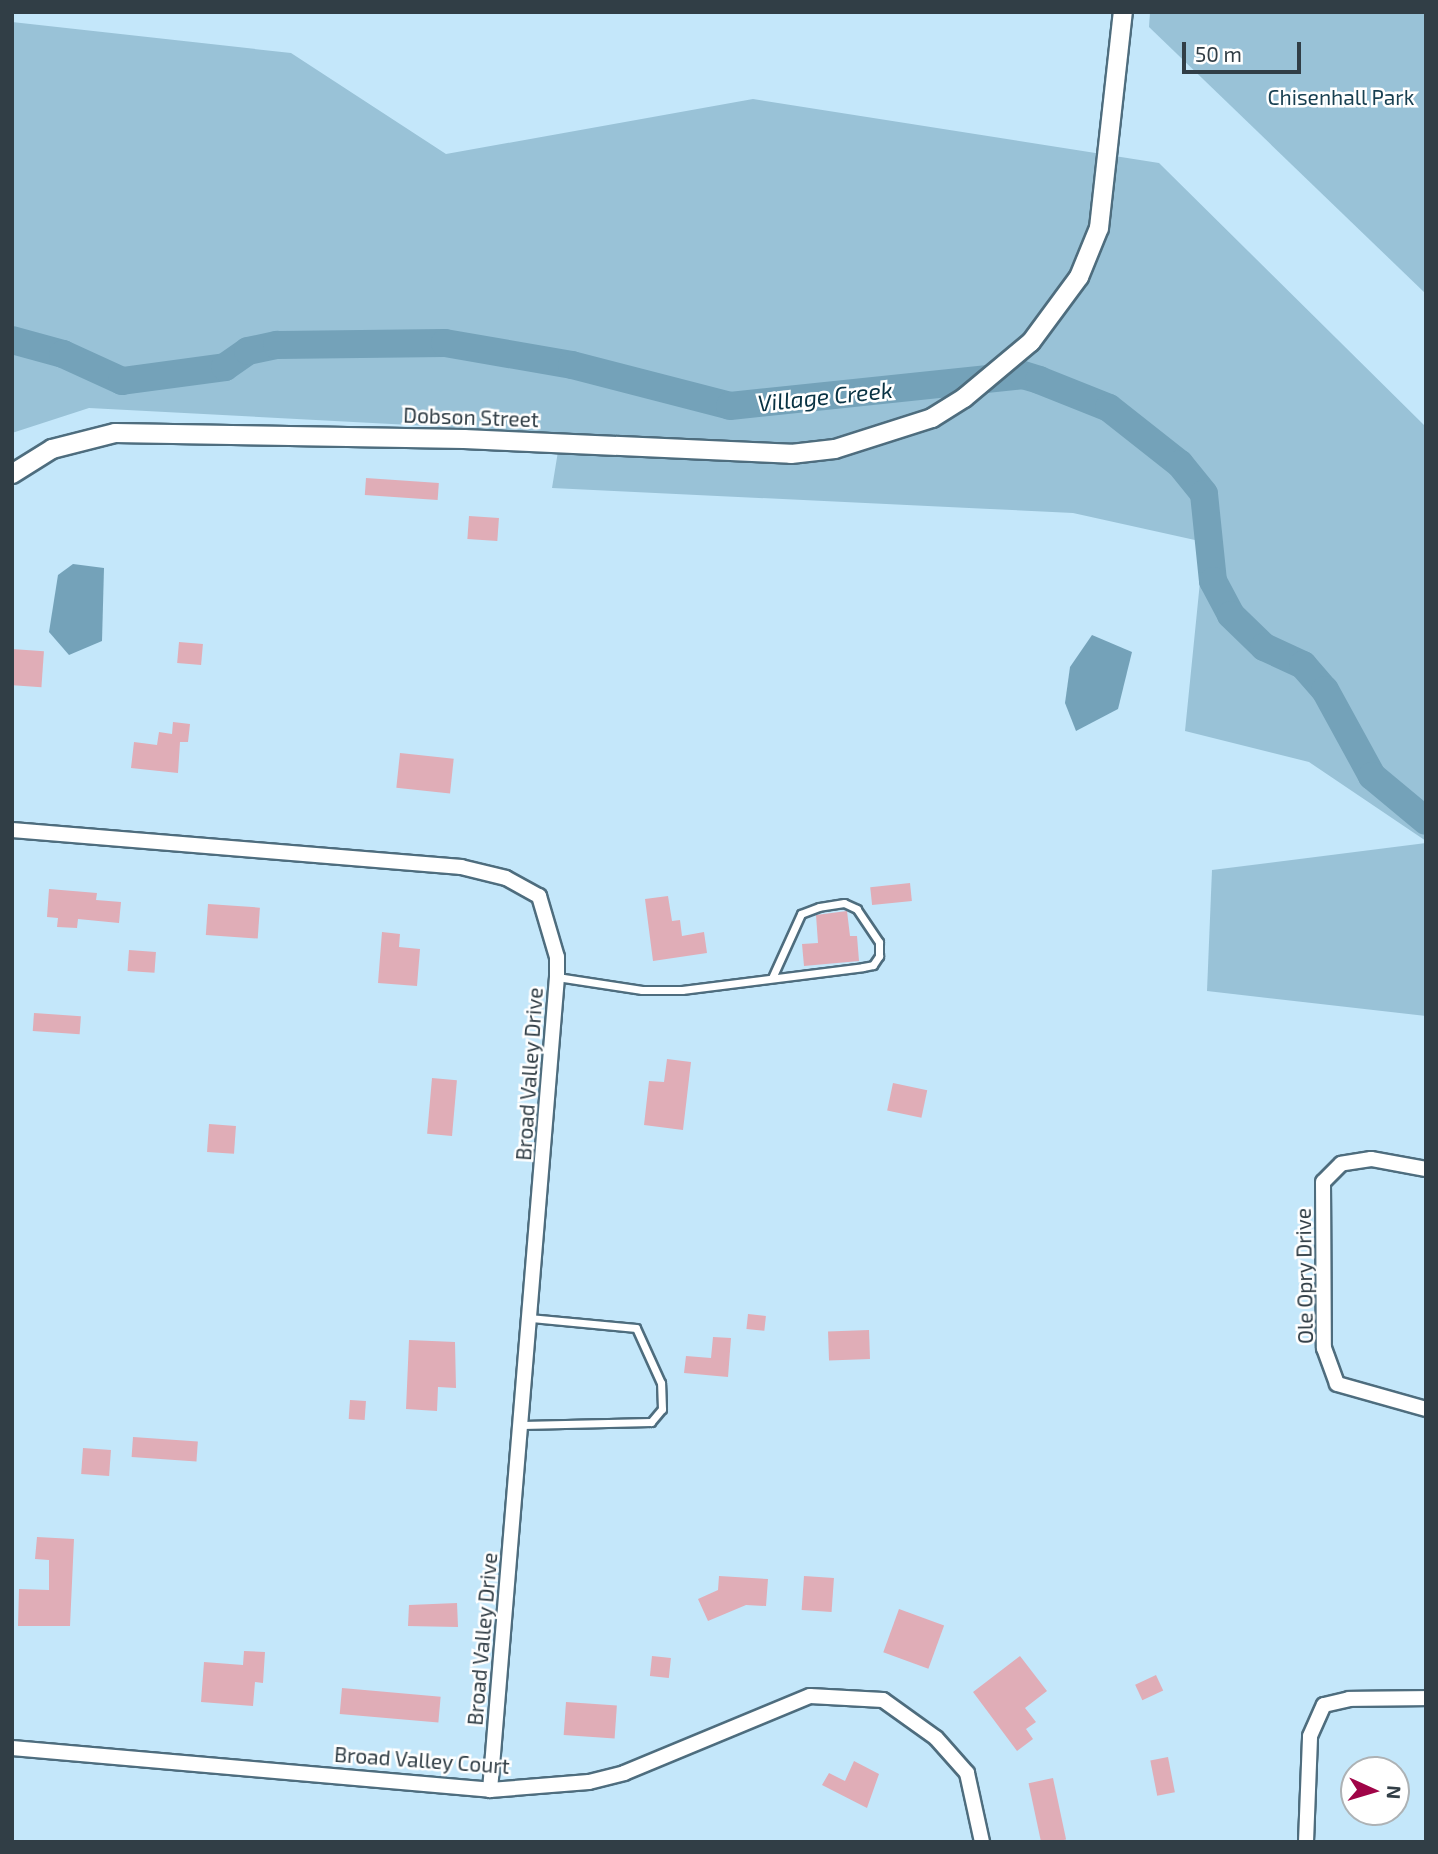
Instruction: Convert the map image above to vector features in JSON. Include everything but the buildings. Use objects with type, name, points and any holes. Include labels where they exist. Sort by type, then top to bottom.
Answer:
[{"type":"street","name":"Dobson Street","points":[[12,474],[52,449],[115,433],[464,439],[791,454],[835,449],[932,418],[985,382],[1042,329],[1079,277],[1099,228],[1123,12]]},
{"type":"street","name":"Broad Valley Drive","points":[[12,830],[461,867],[506,878],[539,896],[557,957],[557,977],[491,1790]]},
{"type":"street","name":"Ole Opry Drive","points":[[1426,1170],[1371,1159],[1341,1164],[1323,1182],[1324,1349],[1337,1384],[1426,1409]]},
{"type":"street","name":"Broad Valley Court","points":[[12,1748],[491,1790],[589,1782],[624,1773],[810,1696],[883,1700],[936,1738],[967,1773],[982,1842]]},
{"type":"street","points":[[1306,1842],[1310,1736],[1324,1705],[1349,1699],[1426,1698]]},
{"type":"lane","points":[[557,977],[642,990],[682,990],[873,965],[879,956],[879,942],[857,909],[844,903],[819,906],[801,914],[772,978]]},
{"type":"lane","points":[[522,1425],[651,1422],[662,1409],[661,1383],[636,1328],[531,1318]]},
{"type":"green space","name":"Chisenhall Park","points":[[1150,12],[1426,14],[1426,294],[1149,27]]},
{"type":"green space","points":[[12,22],[291,53],[446,154],[753,99],[1159,163],[1426,427],[1426,841],[1309,762],[1185,731],[1204,542],[1073,513],[552,488],[561,433],[89,408],[12,433]]},
{"type":"green space","points":[[1426,843],[1426,1016],[1207,991],[1212,870]]},
{"type":"shaded area","points":[[73,564],[104,568],[102,641],[69,655],[49,632],[58,575]]},
{"type":"shaded area","points":[[1092,635],[1132,652],[1118,709],[1076,731],[1065,703],[1070,667]]},
{"type":"waterway","name":"Village Creek","points":[[12,340],[63,354],[122,381],[225,367],[248,351],[277,345],[445,343],[572,365],[730,406],[1023,375],[1039,380],[1109,408],[1180,464],[1204,494],[1213,581],[1231,615],[1264,647],[1303,665],[1325,690],[1372,776],[1426,821]]}]
